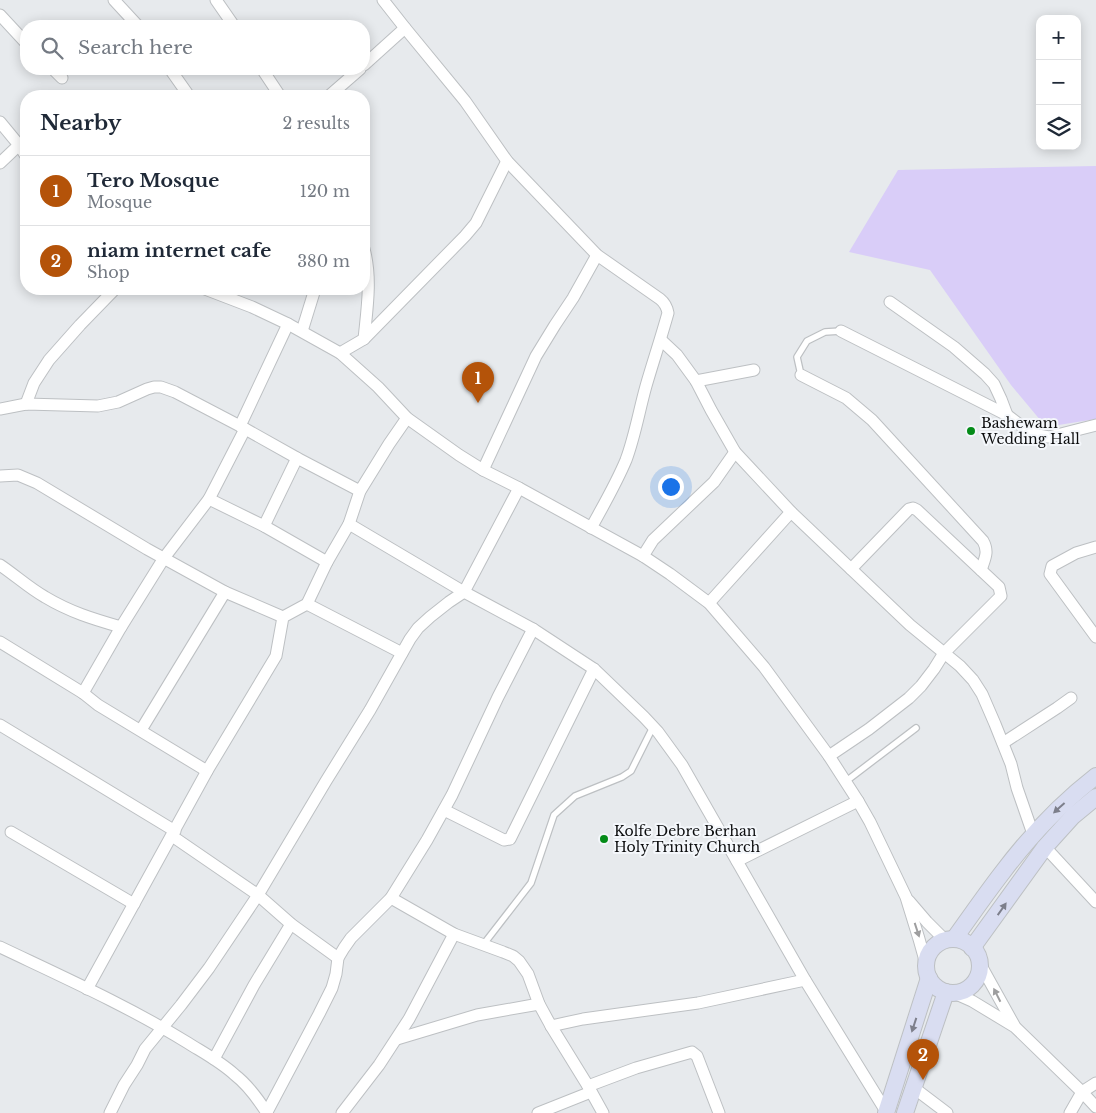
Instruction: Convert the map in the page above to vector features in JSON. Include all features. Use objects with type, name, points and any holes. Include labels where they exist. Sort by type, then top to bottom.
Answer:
[{"type":"main road","points":[[950,940],[1001,873],[1050,816],[1096,776]]},
{"type":"main road","points":[[976,955],[1045,847],[1073,816],[1096,797]]},
{"type":"main road","points":[[886,1113],[927,971],[928,957],[931,950],[937,944],[950,940],[961,940],[976,955],[980,970],[973,984],[967,989],[961,992],[950,993],[933,985],[927,971]]},
{"type":"main road","points":[[905,1113],[950,993]]},
{"type":"street","points":[[114,0],[132,20]]},
{"type":"street","points":[[216,0],[230,20]]},
{"type":"street","points":[[383,0],[465,101],[507,161],[597,255],[666,305],[668,313],[661,340],[625,462],[591,528]]},
{"type":"street","points":[[0,15],[20,37]]},
{"type":"street","points":[[370,59],[404,28]]},
{"type":"street","points":[[59,75],[62,78]]},
{"type":"street","points":[[174,75],[184,90]]},
{"type":"street","points":[[266,75],[276,90]]},
{"type":"street","points":[[335,90],[353,75]]},
{"type":"street","points":[[0,122],[19,146],[0,163]]},
{"type":"street","points":[[340,353],[364,339],[465,236],[476,223],[507,161]]},
{"type":"street","points":[[483,470],[536,356],[573,298],[597,255]]},
{"type":"street","points":[[26,404],[34,384],[49,360],[109,295]]},
{"type":"street","points":[[221,295],[288,324],[340,353],[378,387],[407,418],[444,445],[483,470],[643,556],[709,603],[764,667],[829,756],[858,801],[906,896],[927,971]]},
{"type":"street","points":[[302,331],[313,295]]},
{"type":"street","points":[[364,339],[368,295]]},
{"type":"street","points":[[890,302],[954,347],[985,374],[994,384],[1002,399],[1007,415]]},
{"type":"street","points":[[83,694],[121,626],[164,558],[208,499],[288,324]]},
{"type":"street","points":[[841,331],[1007,415],[1024,428],[1038,435],[1049,437],[1096,425]]},
{"type":"street","points":[[661,340],[677,355],[696,381],[710,410],[735,452],[790,512],[910,625],[960,666],[973,680],[982,694],[1003,743],[1034,834]]},
{"type":"street","points":[[696,381],[754,370]]},
{"type":"street","points":[[801,375],[846,398],[872,420],[983,540],[987,553],[981,570]]},
{"type":"street","points":[[0,409],[26,404],[98,406],[118,402],[147,389],[162,387],[242,427],[360,491]]},
{"type":"street","points":[[283,617],[307,604],[349,524],[360,491],[407,418]]},
{"type":"street","points":[[643,556],[654,540],[714,482],[735,452]]},
{"type":"street","points":[[264,526],[297,458]]},
{"type":"street","points":[[0,476],[18,475],[37,483],[147,549],[225,592],[283,617]]},
{"type":"street","points":[[110,1113],[145,1049],[209,968],[258,895],[418,628],[464,592],[519,488]]},
{"type":"street","points":[[208,499],[264,526],[328,562]]},
{"type":"street","points":[[829,756],[869,729],[921,686],[944,653],[1001,596],[999,587],[913,508],[909,509],[851,569]]},
{"type":"street","points":[[709,603],[790,512]]},
{"type":"street","points":[[349,524],[464,592],[533,629],[594,669],[644,716],[682,765],[805,980],[886,1113]]},
{"type":"street","points":[[1095,631],[1050,574],[1052,566],[1076,553],[1096,547]]},
{"type":"street","points":[[0,565],[43,596],[85,617],[121,626]]},
{"type":"street","points":[[141,730],[225,592]]},
{"type":"street","points":[[307,604],[402,653]]},
{"type":"street","points":[[87,989],[207,771],[276,656],[283,617]]},
{"type":"street","points":[[0,947],[163,1028],[214,1059],[245,1083],[267,1113],[332,988],[338,958],[351,938],[391,898],[427,840],[452,796],[498,697],[533,629]]},
{"type":"street","points":[[0,642],[83,694],[98,706],[207,771]]},
{"type":"street","points":[[444,810],[504,840],[510,840],[594,669]]},
{"type":"street","points":[[1003,743],[1071,698]]},
{"type":"street","points":[[0,724],[173,834],[258,895],[292,924],[338,958]]},
{"type":"street","points":[[737,861],[858,801]]},
{"type":"street","points":[[11,832],[134,904]]},
{"type":"street","points":[[1045,847],[1093,898]]},
{"type":"street","points":[[1093,898],[1096,883]]},
{"type":"street","points":[[906,896],[927,922],[950,940]]},
{"type":"street","points":[[391,898],[454,934],[508,954],[519,961],[528,974],[539,1004],[551,1026],[603,1113]]},
{"type":"street","points":[[214,1059],[254,985],[292,924]]},
{"type":"street","points":[[342,1113],[409,1020],[454,934]]},
{"type":"street","points":[[976,955],[1015,1027]]},
{"type":"street","points":[[551,1026],[583,1019],[698,1003],[805,980]]},
{"type":"street","points":[[950,993],[972,1001],[1015,1027],[1096,1107]]},
{"type":"street","points":[[397,1039],[477,1015],[539,1004]]},
{"type":"street","points":[[538,1113],[636,1068],[692,1052],[697,1056],[719,1113]]},
{"type":"street","points":[[1070,1113],[1082,1092],[1096,1083]]},
{"type":"street","points":[[914,1088],[947,1113]]},
{"type":"lane","points":[[801,375],[797,357],[807,341],[825,332],[841,331]]},
{"type":"lane","points":[[483,944],[531,883],[554,815],[575,796],[622,778],[631,771],[653,727]]},
{"type":"lane","points":[[845,782],[916,728]]},
{"type":"shaded area","points":[[1096,166],[1096,419],[1046,427],[1011,385],[930,270],[849,252],[898,170]]},
{"type":"place","name":"Tero Mosque","points":[[478,403]]},
{"type":"place","name":"Bashewam Wedding Hall","points":[[971,431]]},
{"type":"place","name":"Kolfe Debre Berhan Holy Trinity Church","points":[[604,839]]},
{"type":"place","name":"niam internet cafe","points":[[923,1080]]}]
